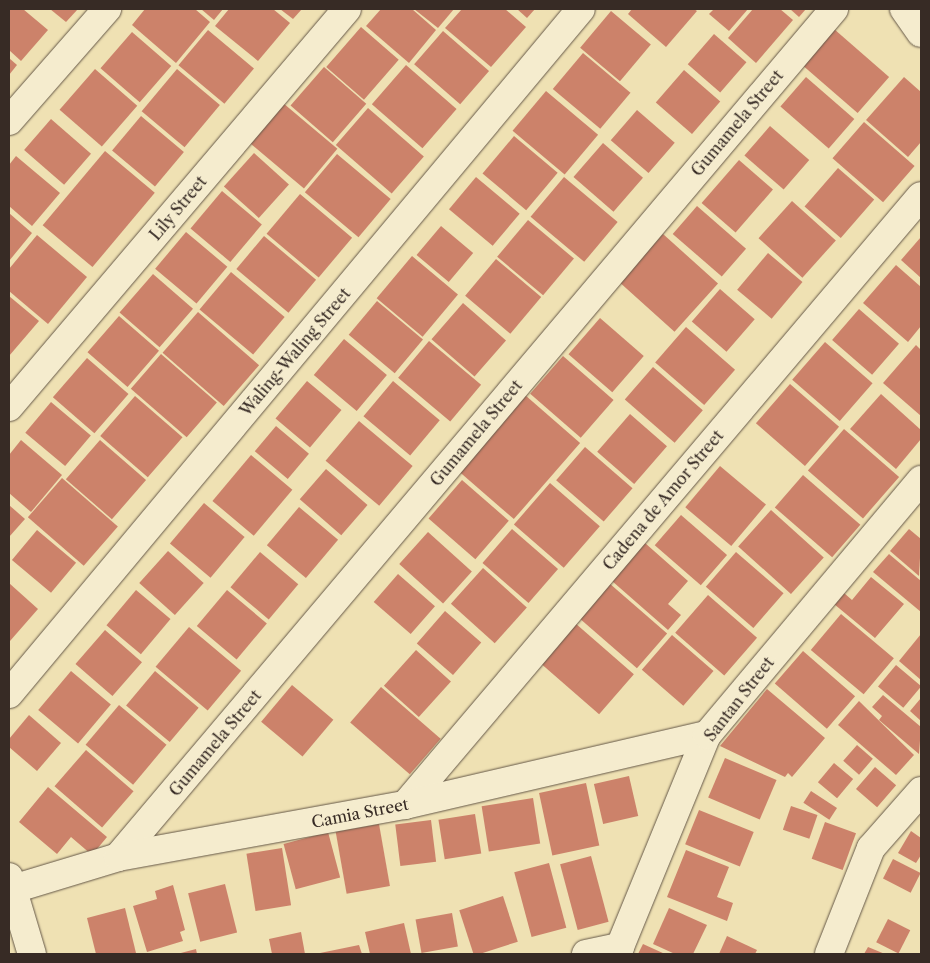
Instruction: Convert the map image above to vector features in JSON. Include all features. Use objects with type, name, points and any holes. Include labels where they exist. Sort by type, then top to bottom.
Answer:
[{"type":"street","points":[[9,121],[107,9]]},
{"type":"street","name":"Lily Street","points":[[9,407],[347,9]]},
{"type":"street","name":"Waling-Waling Street","points":[[9,694],[581,9]]},
{"type":"street","name":"Gumamela Street","points":[[118,857],[834,9]]},
{"type":"street","points":[[904,9],[921,32]]},
{"type":"street","name":"Cadena de Amor Street","points":[[404,804],[921,196]]},
{"type":"street","name":"Santan Street","points":[[619,950],[706,735],[921,480]]},
{"type":"street","name":"Camia Street","points":[[11,883],[118,857],[404,804],[706,735]]},
{"type":"street","points":[[828,954],[871,848],[921,790]]},
{"type":"street","points":[[11,883],[32,954]]},
{"type":"street","points":[[586,954],[619,950]]},
{"type":"building","points":[[9,9],[23,9],[48,30],[21,61],[9,50]]},
{"type":"building","points":[[50,9],[78,9],[66,22]]},
{"type":"building","points":[[145,9],[195,9],[210,22],[176,63],[132,25]]},
{"type":"building","points":[[201,9],[223,9],[214,20]]},
{"type":"building","points":[[229,9],[273,9],[290,23],[258,61],[215,26]]},
{"type":"building","points":[[280,9],[302,9],[293,19]]},
{"type":"building","points":[[381,9],[412,9],[436,30],[409,63],[366,26]]},
{"type":"building","points":[[414,9],[454,9],[438,28]]},
{"type":"building","points":[[462,9],[505,9],[526,27],[491,67],[445,28]]},
{"type":"building","points":[[517,9],[535,9],[527,18]]},
{"type":"building","points":[[632,9],[694,9],[697,11],[666,47],[628,14]]},
{"type":"building","points":[[714,9],[748,9],[729,31],[709,14]]},
{"type":"building","points":[[753,9],[780,9],[793,20],[756,63],[728,38]]},
{"type":"building","points":[[790,9],[806,9],[799,17]]},
{"type":"building","points":[[611,11],[651,44],[620,81],[580,48]]},
{"type":"building","points":[[361,27],[399,60],[364,100],[326,67]]},
{"type":"building","points":[[834,29],[889,77],[858,113],[803,65]]},
{"type":"building","points":[[208,30],[254,69],[224,104],[178,65]]},
{"type":"building","points":[[443,31],[489,71],[460,104],[414,64]]},
{"type":"building","points":[[132,32],[171,66],[140,102],[101,68]]},
{"type":"building","points":[[714,34],[746,62],[720,92],[688,64]]},
{"type":"building","points":[[583,53],[630,93],[600,129],[553,89]]},
{"type":"building","points":[[9,58],[17,65],[9,75]]},
{"type":"building","points":[[406,65],[457,109],[422,148],[372,104]]},
{"type":"building","points":[[324,67],[366,104],[333,142],[291,105]]},
{"type":"building","points":[[95,69],[137,106],[102,146],[60,110]]},
{"type":"building","points":[[177,69],[220,105],[185,147],[142,111]]},
{"type":"building","points":[[684,70],[720,101],[692,134],[656,102]]},
{"type":"building","points":[[806,77],[854,119],[829,148],[780,106]]},
{"type":"building","points":[[904,77],[921,92],[921,142],[908,157],[866,120]]},
{"type":"building","points":[[546,91],[598,135],[565,175],[513,131]]},
{"type":"building","points":[[283,103],[337,149],[304,188],[250,143]]},
{"type":"building","points":[[368,108],[424,157],[392,194],[336,145]]},
{"type":"building","points":[[637,110],[675,143],[648,173],[611,140]]},
{"type":"building","points":[[141,116],[184,152],[155,186],[112,150]]},
{"type":"building","points":[[51,119],[91,154],[64,185],[24,150]]},
{"type":"building","points":[[864,122],[915,166],[883,202],[833,158]]},
{"type":"building","points":[[770,126],[809,160],[784,190],[744,155]]},
{"type":"building","points":[[514,136],[558,173],[526,210],[483,174]]},
{"type":"building","points":[[603,143],[643,178],[613,212],[573,177]]},
{"type":"building","points":[[105,151],[155,193],[92,267],[43,225]]},
{"type":"building","points":[[254,153],[289,184],[259,218],[224,186]]},
{"type":"building","points":[[337,154],[391,199],[358,237],[305,192]]},
{"type":"building","points":[[16,156],[60,193],[32,226],[9,206],[9,165]]},
{"type":"building","points":[[739,160],[773,190],[736,233],[702,203]]},
{"type":"building","points":[[838,168],[874,199],[841,238],[805,206]]},
{"type":"building","points":[[476,177],[520,214],[493,246],[449,209]]},
{"type":"building","points":[[564,177],[618,222],[584,262],[531,217]]},
{"type":"building","points":[[222,191],[262,224],[230,262],[191,229]]},
{"type":"building","points":[[300,194],[352,238],[319,278],[267,234]]},
{"type":"building","points":[[792,201],[836,240],[802,278],[759,238]]},
{"type":"building","points":[[697,206],[746,249],[722,277],[673,234]]},
{"type":"building","points":[[9,213],[32,233],[9,261]]},
{"type":"building","points":[[528,220],[574,259],[543,295],[497,257]]},
{"type":"building","points":[[441,226],[473,253],[449,282],[417,255]]},
{"type":"building","points":[[186,232],[227,267],[197,303],[155,269]]},
{"type":"building","points":[[663,234],[718,284],[674,332],[620,282]]},
{"type":"building","points":[[37,235],[87,277],[48,324],[9,291],[9,269]]},
{"type":"building","points":[[264,236],[316,280],[288,313],[236,269]]},
{"type":"building","points":[[921,237],[921,278],[901,260]]},
{"type":"building","points":[[768,253],[802,282],[772,319],[737,290]]},
{"type":"building","points":[[412,256],[458,295],[423,337],[377,298]]},
{"type":"building","points":[[496,259],[541,297],[510,334],[465,296]]},
{"type":"building","points":[[896,265],[921,287],[921,326],[908,342],[863,303]]},
{"type":"building","points":[[231,272],[285,317],[253,355],[200,310]]},
{"type":"building","points":[[153,274],[193,309],[160,347],[120,312]]},
{"type":"building","points":[[720,289],[755,319],[727,352],[692,321]]},
{"type":"building","points":[[9,296],[39,321],[9,356]]},
{"type":"building","points":[[377,301],[423,340],[395,373],[349,335]]},
{"type":"building","points":[[463,303],[506,340],[475,377],[432,339]]},
{"type":"building","points":[[859,309],[899,344],[872,375],[832,340]]},
{"type":"building","points":[[198,312],[259,365],[224,406],[163,353]]},
{"type":"building","points":[[119,316],[159,351],[128,387],[88,352]]},
{"type":"building","points":[[600,318],[644,356],[612,392],[569,354]]},
{"type":"building","points":[[686,327],[735,370],[704,405],[655,362]]},
{"type":"building","points":[[344,339],[387,375],[357,411],[314,375]]},
{"type":"building","points":[[429,341],[481,385],[450,421],[398,378]]},
{"type":"building","points":[[825,342],[873,383],[840,421],[792,380]]},
{"type":"building","points":[[916,345],[921,350],[921,416],[883,383]]},
{"type":"building","points":[[161,354],[217,403],[187,437],[131,389]]},
{"type":"building","points":[[563,356],[614,400],[581,438],[530,394]]},
{"type":"building","points":[[87,358],[129,394],[94,433],[53,397]]},
{"type":"building","points":[[653,367],[703,410],[675,443],[625,399]]},
{"type":"building","points":[[307,381],[341,410],[310,447],[276,419]]},
{"type":"building","points":[[393,381],[440,420],[410,455],[363,416]]},
{"type":"building","points":[[790,384],[839,427],[805,466],[756,423]]},
{"type":"building","points":[[881,394],[921,430],[921,439],[896,469],[850,429]]},
{"type":"building","points":[[525,395],[580,443],[514,519],[459,471]]},
{"type":"building","points":[[135,396],[183,437],[148,477],[100,436]]},
{"type":"building","points":[[51,402],[91,435],[65,466],[25,433]]},
{"type":"building","points":[[630,414],[667,446],[634,484],[597,452]]},
{"type":"building","points":[[359,421],[413,466],[379,506],[326,461]]},
{"type":"building","points":[[276,426],[309,454],[288,479],[255,451]]},
{"type":"building","points":[[844,429],[899,477],[863,518],[808,471]]},
{"type":"building","points":[[21,440],[62,475],[31,512],[9,493],[9,455]]},
{"type":"building","points":[[100,440],[146,480],[112,519],[66,479]]},
{"type":"building","points":[[585,447],[633,488],[604,522],[556,480]]},
{"type":"building","points":[[251,455],[292,490],[254,536],[212,501]]},
{"type":"building","points":[[720,466],[766,505],[731,546],[685,507]]},
{"type":"building","points":[[326,469],[368,505],[341,535],[300,499]]},
{"type":"building","points":[[803,475],[860,525],[832,557],[775,507]]},
{"type":"building","points":[[62,478],[118,527],[84,566],[28,517]]},
{"type":"building","points":[[462,480],[509,521],[475,559],[429,518]]},
{"type":"building","points":[[550,483],[600,526],[564,568],[514,525]]},
{"type":"building","points":[[204,503],[245,537],[211,578],[170,544]]},
{"type":"building","points":[[9,505],[25,519],[9,537]]},
{"type":"building","points":[[299,507],[338,540],[306,578],[267,545]]},
{"type":"building","points":[[771,510],[824,558],[791,594],[738,546]]},
{"type":"building","points":[[681,515],[727,555],[701,585],[655,545]]},
{"type":"building","points":[[512,529],[558,569],[529,603],[482,563]]},
{"type":"building","points":[[909,529],[921,539],[919,576],[890,551]]},
{"type":"building","points":[[37,530],[76,563],[51,593],[12,560]]},
{"type":"building","points":[[428,532],[472,571],[443,603],[399,564]]},
{"type":"building","points":[[645,543],[688,581],[668,604],[681,615],[668,630],[612,581]]},
{"type":"building","points":[[168,551],[204,583],[175,615],[139,583]]},
{"type":"building","points":[[260,552],[298,584],[269,619],[230,587]]},
{"type":"building","points":[[736,552],[784,593],[753,628],[706,587]]},
{"type":"building","points":[[889,554],[921,581],[921,612],[873,572]]},
{"type":"building","points":[[483,568],[527,607],[495,643],[451,604]]},
{"type":"building","points":[[398,574],[435,606],[411,634],[374,602]]},
{"type":"building","points":[[871,577],[904,604],[875,638],[834,604],[844,593],[852,600]]},
{"type":"building","points":[[9,583],[38,609],[10,641],[9,639]]},
{"type":"building","points":[[609,583],[667,634],[637,668],[579,618]]},
{"type":"building","points":[[136,590],[170,619],[141,654],[106,625]]},
{"type":"building","points":[[227,590],[267,623],[237,659],[197,626]]},
{"type":"building","points":[[708,595],[757,638],[724,675],[675,633]]},
{"type":"building","points":[[445,611],[481,642],[453,675],[417,643]]},
{"type":"building","points":[[841,614],[894,658],[864,694],[811,650]]},
{"type":"building","points":[[575,623],[634,674],[599,714],[540,663]]},
{"type":"building","points":[[189,627],[241,671],[208,711],[156,667]]},
{"type":"building","points":[[105,630],[142,662],[112,696],[75,664]]},
{"type":"building","points":[[921,634],[921,680],[899,661]]},
{"type":"building","points":[[672,635],[714,671],[683,706],[642,670]]},
{"type":"building","points":[[416,650],[451,681],[419,717],[384,686]]},
{"type":"building","points":[[803,651],[855,696],[827,729],[775,683]]},
{"type":"building","points":[[896,665],[921,686],[903,708],[878,686]]},
{"type":"building","points":[[71,671],[111,704],[78,743],[38,710]]},
{"type":"building","points":[[155,671],[199,708],[170,742],[126,705]]},
{"type":"building","points":[[292,685],[333,720],[303,756],[261,722]]},
{"type":"building","points":[[381,687],[441,739],[410,774],[350,722]]},
{"type":"building","points":[[767,689],[825,738],[792,777],[788,773],[785,777],[720,746]]},
{"type":"building","points":[[883,695],[921,727],[919,754],[879,720],[882,716],[872,707]]},
{"type":"building","points":[[921,698],[921,721],[910,711]]},
{"type":"building","points":[[859,701],[914,755],[896,775],[838,725]]},
{"type":"building","points":[[119,705],[166,745],[133,785],[86,745]]},
{"type":"building","points":[[29,715],[61,743],[37,771],[9,747],[9,739]]},
{"type":"building","points":[[857,745],[873,759],[859,775],[843,761]]},
{"type":"building","points":[[86,750],[134,791],[102,828],[55,786]]},
{"type":"building","points":[[725,758],[777,780],[760,819],[708,798]]},
{"type":"building","points":[[834,763],[853,779],[837,798],[818,782]]},
{"type":"building","points":[[875,767],[896,785],[877,807],[856,789]]},
{"type":"building","points":[[629,776],[638,816],[603,824],[594,784]]},
{"type":"building","points":[[586,783],[599,846],[552,856],[539,793]]},
{"type":"building","points":[[48,787],[107,837],[92,855],[71,837],[57,854],[19,822]]},
{"type":"building","points":[[811,791],[837,808],[829,820],[803,803]]},
{"type":"building","points":[[533,798],[540,843],[489,852],[482,806]]},
{"type":"building","points":[[791,806],[817,815],[809,839],[783,830]]},
{"type":"building","points":[[699,810],[754,832],[740,866],[685,844]]},
{"type":"building","points":[[475,814],[481,854],[445,859],[438,820]]},
{"type":"building","points":[[431,820],[436,862],[400,866],[395,824]]},
{"type":"building","points":[[825,822],[856,833],[843,870],[812,859]]},
{"type":"building","points":[[379,824],[390,886],[347,894],[336,832]]},
{"type":"building","points":[[911,831],[921,838],[921,855],[916,863],[898,853]]},
{"type":"building","points":[[328,832],[340,877],[296,889],[284,844]]},
{"type":"building","points":[[282,848],[291,905],[256,911],[246,854]]},
{"type":"building","points":[[686,850],[729,867],[717,897],[733,903],[727,921],[667,897]]},
{"type":"building","points":[[591,856],[609,922],[578,930],[560,864]]},
{"type":"building","points":[[893,859],[921,873],[911,893],[883,879]]},
{"type":"building","points":[[549,863],[566,928],[532,937],[514,872]]},
{"type":"building","points":[[225,884],[237,933],[200,942],[188,893]]},
{"type":"building","points":[[173,885],[185,930],[180,932],[183,941],[147,952],[133,906],[157,899],[155,891]]},
{"type":"building","points":[[503,896],[518,942],[480,954],[473,954],[459,910]]},
{"type":"building","points":[[125,908],[136,953],[96,954],[87,918]]},
{"type":"building","points":[[669,908],[707,925],[693,954],[675,954],[653,944]]},
{"type":"building","points":[[452,913],[458,946],[421,953],[416,919]]},
{"type":"building","points":[[888,919],[910,930],[898,954],[876,942]]},
{"type":"building","points":[[404,923],[411,954],[370,954],[365,932]]},
{"type":"building","points":[[301,932],[305,954],[272,954],[269,939]]},
{"type":"building","points":[[727,936],[757,950],[755,954],[719,954]]},
{"type":"building","points":[[643,944],[665,954],[638,954]]},
{"type":"building","points":[[359,945],[362,954],[320,954],[320,953]]},
{"type":"building","points":[[868,947],[885,954],[864,954]]},
{"type":"building","points":[[196,949],[197,954],[177,954]]}]
